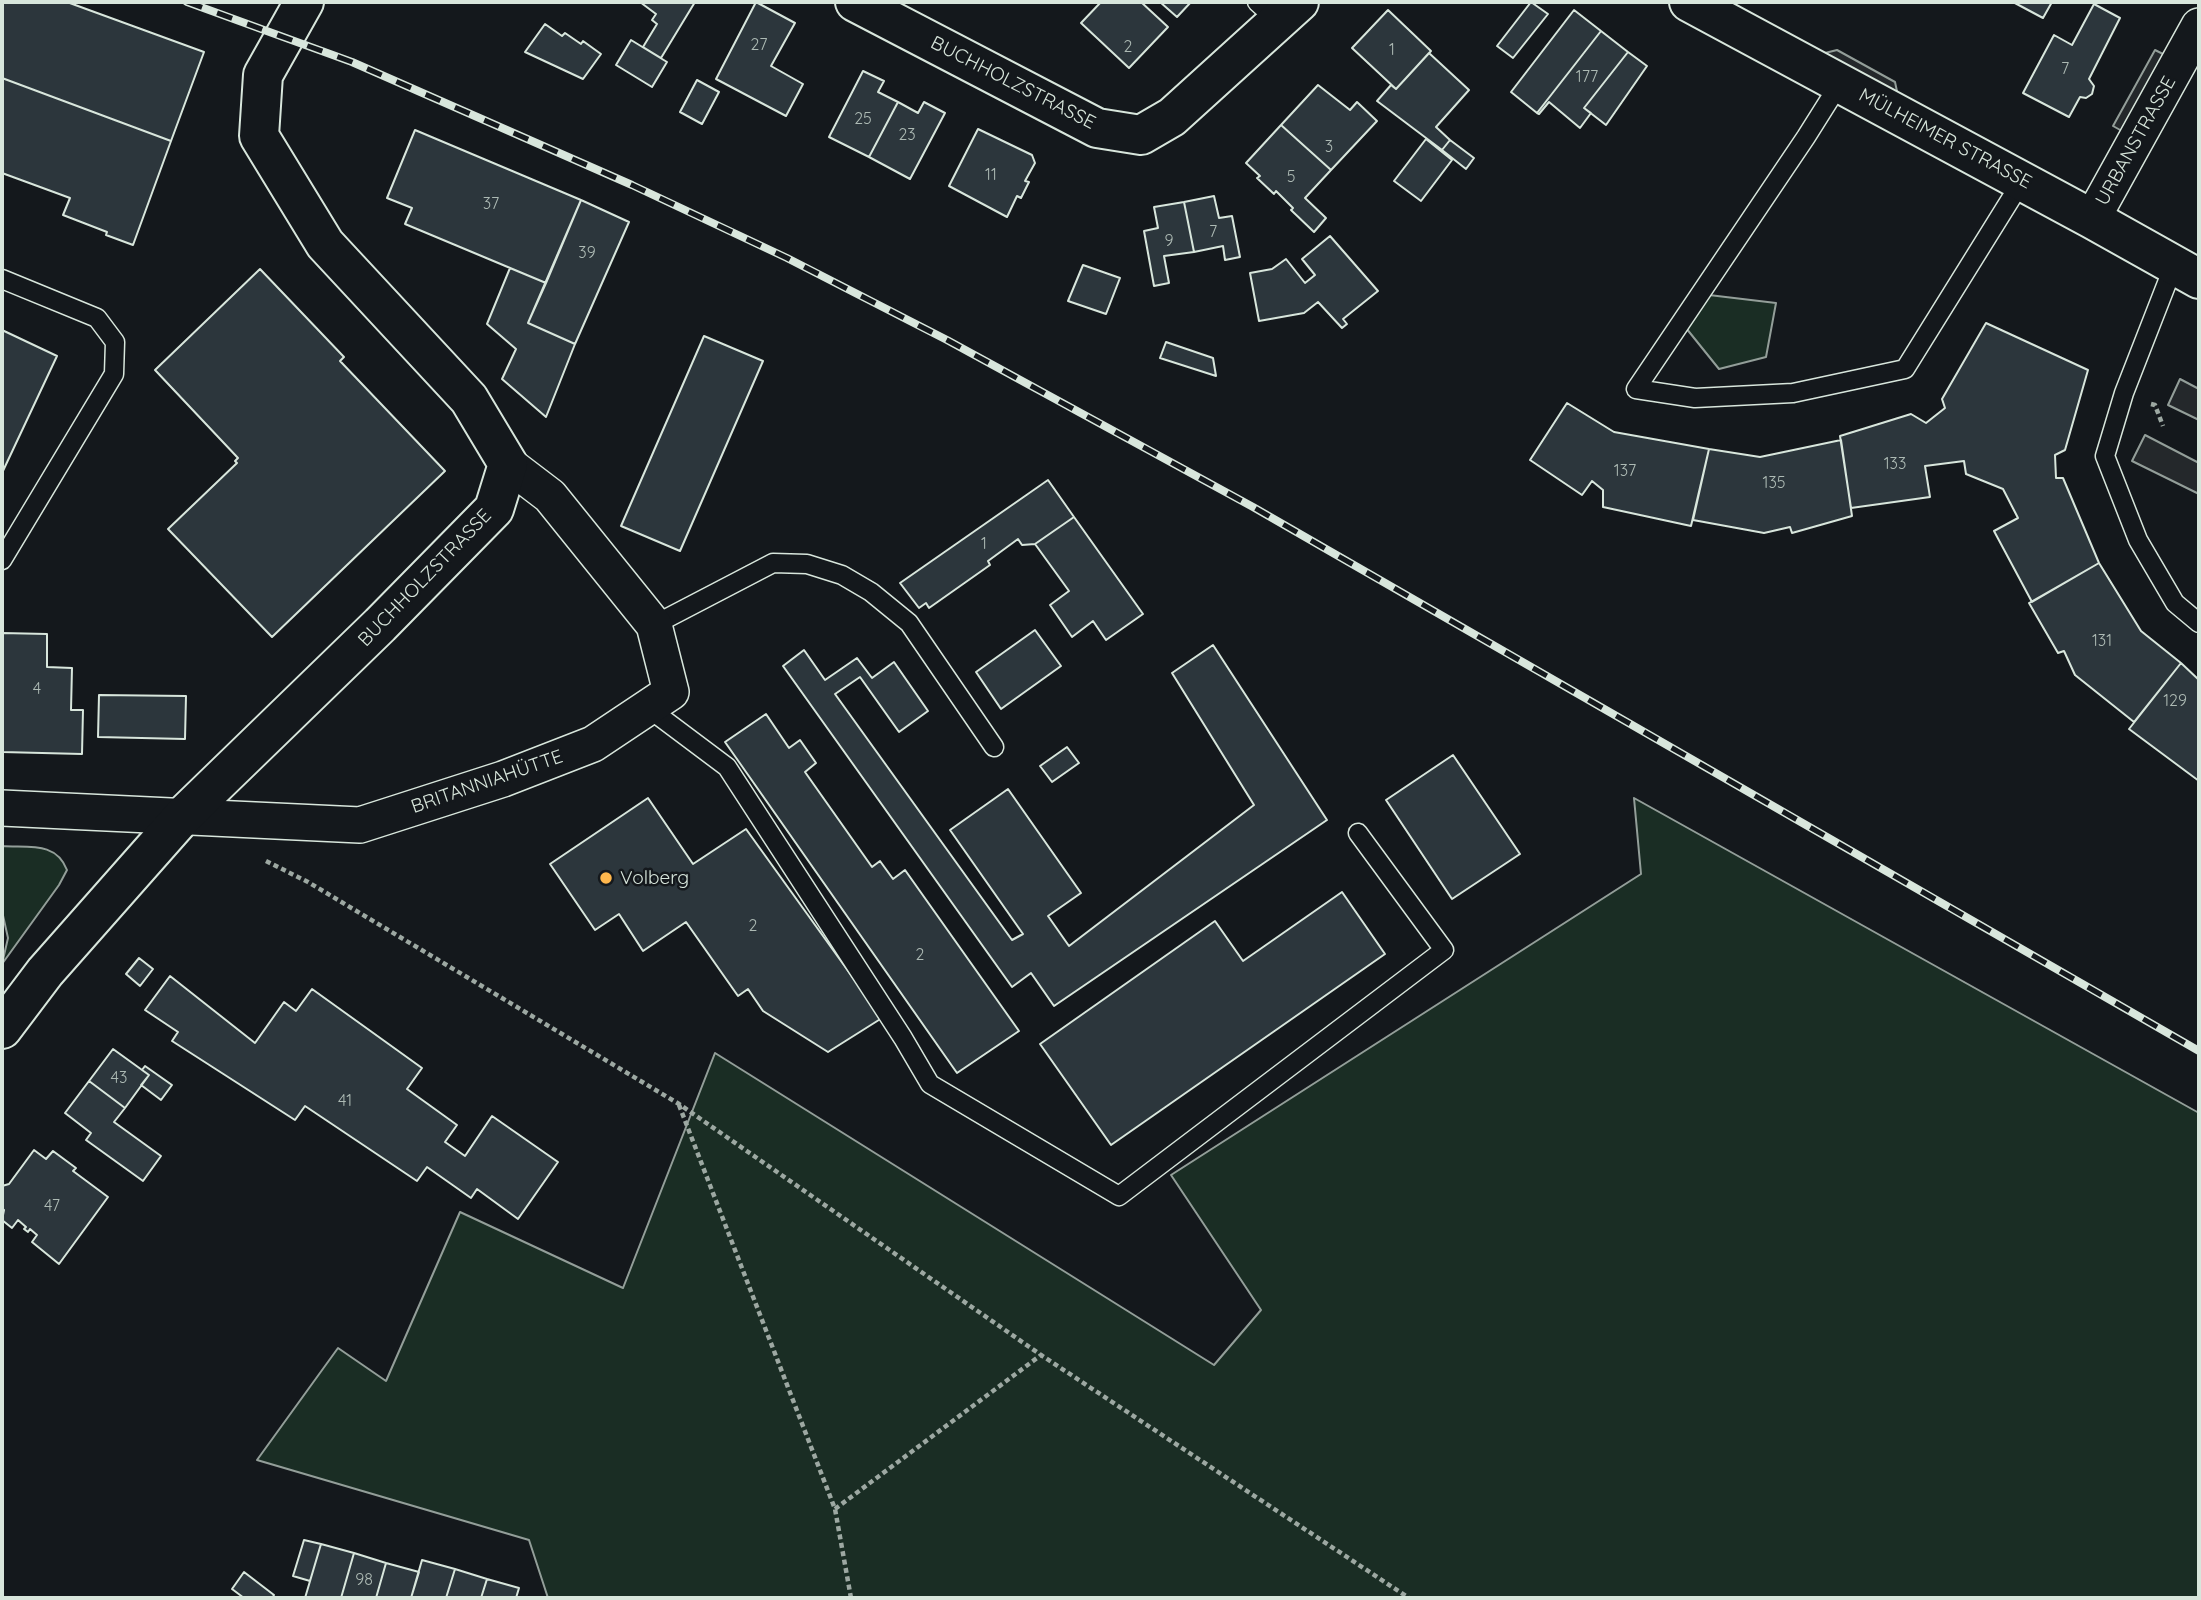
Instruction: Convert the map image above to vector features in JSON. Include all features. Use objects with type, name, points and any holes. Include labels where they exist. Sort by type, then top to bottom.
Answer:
[{"type":"street","points":[[304,2],[263,75],[259,136],[325,244],[469,399],[508,464]]},
{"type":"street","name":"BUCHHOLZSTRASSE","points":[[855,2],[1097,128],[1140,135],[1172,117],[1278,8]]},
{"type":"street","name":"MÜLHEIMER STRASSE","points":[[1689,2],[2187,272]]},
{"type":"street","name":"URBANSTRASSE","points":[[2092,219],[2199,26]]},
{"type":"street","name":"BRITANNIAHÜTTE","points":[[2,808],[360,825],[503,779],[593,744],[671,692],[654,625],[550,496],[508,464]]},
{"type":"street","name":"BUCHHOLZSTRASSE","points":[[2,1029],[46,972],[182,817],[380,625],[494,509],[508,464]]},
{"type":"lane","points":[[1840,83],[1800,147],[1636,389],[1695,398],[1793,393],[1905,369],[2022,181]]},
{"type":"lane","points":[[2187,272],[2124,393],[2105,456],[2138,540],[2175,603],[2199,623]]},
{"type":"lane","points":[[2,279],[97,318],[115,342],[114,374],[2,560]]},
{"type":"lane","points":[[654,625],[773,563],[807,564],[842,575],[871,592],[909,623],[995,747]]},
{"type":"lane","points":[[647,707],[727,766],[930,1084],[1119,1196],[1444,950],[1358,833]]},
{"type":"path","points":[[262,858],[308,882],[679,1104],[1041,1355],[1409,1598]]},
{"type":"path","points":[[679,1104],[835,1509],[851,1598]]},
{"type":"path","points":[[835,1509],[1041,1355]]},
{"type":"green space","points":[[1709,295],[1776,303],[1766,357],[1719,369],[1686,328]]},
{"type":"green space","points":[[1634,798],[2199,1113],[2199,1598],[548,1598],[529,1540],[257,1460],[338,1348],[386,1381],[460,1212],[623,1288],[715,1053],[1214,1365],[1261,1310],[1171,1175],[1641,874]]},
{"type":"green space","points":[[2,846],[48,850],[56,854],[67,870],[2,964],[8,938],[2,911]]},
{"type":"shaded area","points":[[1837,50],[1895,82],[1898,96],[1821,54]]},
{"type":"shaded area","points":[[2155,50],[2165,55],[2122,131],[2113,126]]},
{"type":"shaded area","points":[[2180,379],[2199,389],[2199,420],[2168,405]]},
{"type":"shaded area","points":[[2145,435],[2199,463],[2199,494],[2132,461]]},
{"type":"building","points":[[2,2],[67,2],[204,52],[171,141],[2,78]]},
{"type":"building","points":[[640,2],[695,2],[661,58],[643,47],[657,24],[652,20],[656,14]]},
{"type":"building","points":[[756,2],[795,23],[771,66],[803,84],[786,116],[716,79]]},
{"type":"building","points":[[1101,2],[1141,2],[1168,27],[1129,68],[1081,23]]},
{"type":"building","points":[[1160,2],[1191,2],[1177,17]]},
{"type":"building","points":[[1531,2],[1548,14],[1513,58],[1497,46]]},
{"type":"building","points":[[2013,2],[2052,2],[2043,18]]},
{"type":"building","points":[[2094,4],[2120,18],[2089,79],[2094,86],[2092,94],[2086,98],[2080,97],[2069,117],[2023,93],[2054,35],[2072,45]]},
{"type":"building","points":[[1388,10],[1431,51],[1396,89],[1352,48]]},
{"type":"building","points":[[1574,10],[1601,31],[1537,113],[1511,92]]},
{"type":"building","points":[[545,24],[562,36],[565,33],[581,44],[583,41],[601,54],[583,79],[525,52]]},
{"type":"building","points":[[1601,31],[1628,52],[1584,108],[1591,113],[1580,128],[1549,102],[1537,113]]},
{"type":"building","points":[[631,40],[667,62],[652,87],[616,65]]},
{"type":"building","points":[[1628,52],[1647,66],[1606,125],[1584,108]]},
{"type":"building","points":[[1429,53],[1469,90],[1436,127],[1450,140],[1442,150],[1377,101],[1391,85],[1396,89]]},
{"type":"building","points":[[863,71],[884,81],[878,92],[898,102],[869,157],[829,137]]},
{"type":"building","points":[[2,78],[171,141],[133,245],[63,215],[70,198],[2,173]]},
{"type":"building","points":[[697,80],[719,92],[702,124],[680,112]]},
{"type":"building","points":[[1318,85],[1350,110],[1357,102],[1377,121],[1331,170],[1281,125]]},
{"type":"building","points":[[898,102],[918,113],[924,102],[945,113],[910,179],[869,157]]},
{"type":"building","points":[[1281,125],[1331,170],[1305,198],[1326,218],[1314,232],[1276,191],[1274,194],[1257,178],[1260,176],[1246,163]]},
{"type":"building","points":[[978,129],[1032,155],[1035,163],[1025,181],[1029,182],[1021,198],[1017,196],[1007,217],[949,186]]},
{"type":"building","points":[[415,130],[581,200],[546,283],[405,224],[412,208],[387,198]]},
{"type":"building","points":[[1426,139],[1452,160],[1421,201],[1394,181]]},
{"type":"building","points":[[1450,140],[1474,158],[1466,169],[1442,150]]},
{"type":"building","points":[[1214,196],[1219,218],[1232,216],[1240,257],[1225,260],[1223,246],[1194,252],[1184,202]]},
{"type":"building","points":[[581,200],[629,222],[575,344],[528,323]]},
{"type":"building","points":[[1184,202],[1194,252],[1164,256],[1169,283],[1154,286],[1144,231],[1158,228],[1154,207]]},
{"type":"building","points":[[1330,236],[1378,291],[1343,319],[1347,324],[1342,328],[1318,302],[1304,313],[1259,321],[1250,273],[1272,269],[1286,259],[1305,283],[1315,275],[1302,259]]},
{"type":"building","points":[[1083,265],[1120,278],[1106,314],[1068,301]]},
{"type":"building","points":[[510,268],[546,283],[528,323],[575,344],[546,417],[502,379],[516,349],[487,324]]},
{"type":"building","points":[[260,269],[344,357],[340,361],[445,471],[272,637],[168,529],[237,463],[235,461],[238,458],[155,370]]},
{"type":"building","points":[[1986,323],[2088,370],[2065,450],[2055,455],[2056,478],[2063,478],[2099,563],[2032,602],[1994,531],[2018,518],[2003,489],[1966,474],[1964,461],[1925,466],[1930,497],[1851,508],[1840,436],[1911,414],[1926,423],[1945,408],[1942,399]]},
{"type":"building","points":[[2,330],[57,356],[2,473]]},
{"type":"building","points":[[704,336],[763,361],[680,551],[621,526]]},
{"type":"building","points":[[1166,342],[1213,358],[1216,376],[1160,358]]},
{"type":"building","points":[[1567,403],[1614,432],[1709,449],[1691,526],[1603,507],[1603,490],[1592,481],[1582,495],[1530,460]]},
{"type":"building","points":[[1841,440],[1852,516],[1792,533],[1790,527],[1764,533],[1693,520],[1709,449],[1760,457]]},
{"type":"building","points":[[1048,480],[1074,517],[1035,544],[1022,545],[1018,539],[988,561],[990,565],[929,608],[926,603],[919,608],[900,583]]},
{"type":"building","points":[[1074,517],[1143,614],[1106,640],[1093,621],[1072,637],[1050,605],[1069,591],[1035,544]]},
{"type":"building","points":[[2099,563],[2141,631],[2181,663],[2134,722],[2075,675],[2064,651],[2058,653],[2029,603]]},
{"type":"building","points":[[1035,630],[1061,666],[1001,709],[976,672]]},
{"type":"building","points":[[2,633],[47,634],[47,667],[72,668],[71,710],[83,710],[82,754],[2,752]]},
{"type":"building","points":[[1213,645],[1327,820],[1054,1006],[1031,973],[1012,987],[783,666],[804,650],[825,680],[857,658],[872,678],[894,662],[928,711],[899,732],[860,677],[835,694],[1012,940],[1023,934],[950,830],[1008,789],[1081,893],[1048,916],[1069,946],[1254,805],[1172,673]]},
{"type":"building","points":[[2181,663],[2199,680],[2199,781],[2129,729]]},
{"type":"building","points":[[99,695],[186,696],[185,739],[98,737]]},
{"type":"building","points":[[766,714],[789,748],[800,740],[816,763],[805,772],[872,867],[880,861],[893,879],[905,870],[1019,1031],[957,1073],[725,742]]},
{"type":"building","points":[[1067,747],[1079,763],[1052,782],[1040,766]]},
{"type":"building","points":[[1453,755],[1520,854],[1452,899],[1386,800]]},
{"type":"building","points":[[648,798],[693,864],[746,829],[882,1018],[828,1052],[763,1011],[748,989],[738,996],[686,922],[643,951],[619,914],[595,930],[550,864]]},
{"type":"building","points":[[1342,892],[1385,954],[1111,1145],[1040,1044],[1215,921],[1243,961]]},
{"type":"building","points":[[139,958],[153,969],[140,986],[126,974]]},
{"type":"building","points":[[170,976],[255,1043],[284,1002],[296,1011],[312,989],[422,1068],[407,1089],[457,1125],[445,1142],[465,1156],[492,1116],[558,1162],[518,1219],[477,1189],[471,1198],[427,1167],[417,1181],[305,1106],[295,1120],[172,1041],[178,1032],[145,1010]]},
{"type":"building","points":[[113,1049],[149,1075],[125,1108],[89,1081]]},
{"type":"building","points":[[145,1066],[172,1085],[161,1100],[141,1085],[149,1075],[142,1070]]},
{"type":"building","points":[[89,1081],[125,1108],[114,1122],[161,1156],[143,1181],[86,1140],[91,1133],[65,1113]]},
{"type":"building","points":[[34,1150],[46,1159],[53,1151],[76,1168],[73,1171],[108,1197],[59,1264],[32,1242],[37,1235],[30,1229],[28,1232],[18,1220],[12,1228],[2,1220],[2,1186],[9,1184]]},
{"type":"building","points":[[304,1540],[321,1544],[310,1581],[293,1576]]},
{"type":"building","points":[[321,1544],[354,1553],[341,1598],[305,1598]]},
{"type":"building","points":[[354,1553],[386,1563],[376,1598],[341,1598]]},
{"type":"building","points":[[422,1560],[455,1569],[446,1598],[411,1598]]},
{"type":"building","points":[[386,1563],[419,1572],[411,1598],[376,1598]]},
{"type":"building","points":[[455,1569],[487,1579],[481,1598],[446,1598]]},
{"type":"building","points":[[244,1572],[274,1595],[272,1598],[244,1598],[232,1589]]},
{"type":"building","points":[[487,1579],[519,1588],[516,1598],[481,1598]]},
{"type":"railway","points":[[187,2],[352,62],[632,185],[787,258],[947,340],[1253,507],[2199,1051]]},
{"type":"place","name":"Volberg","points":[[606,878]]}]
